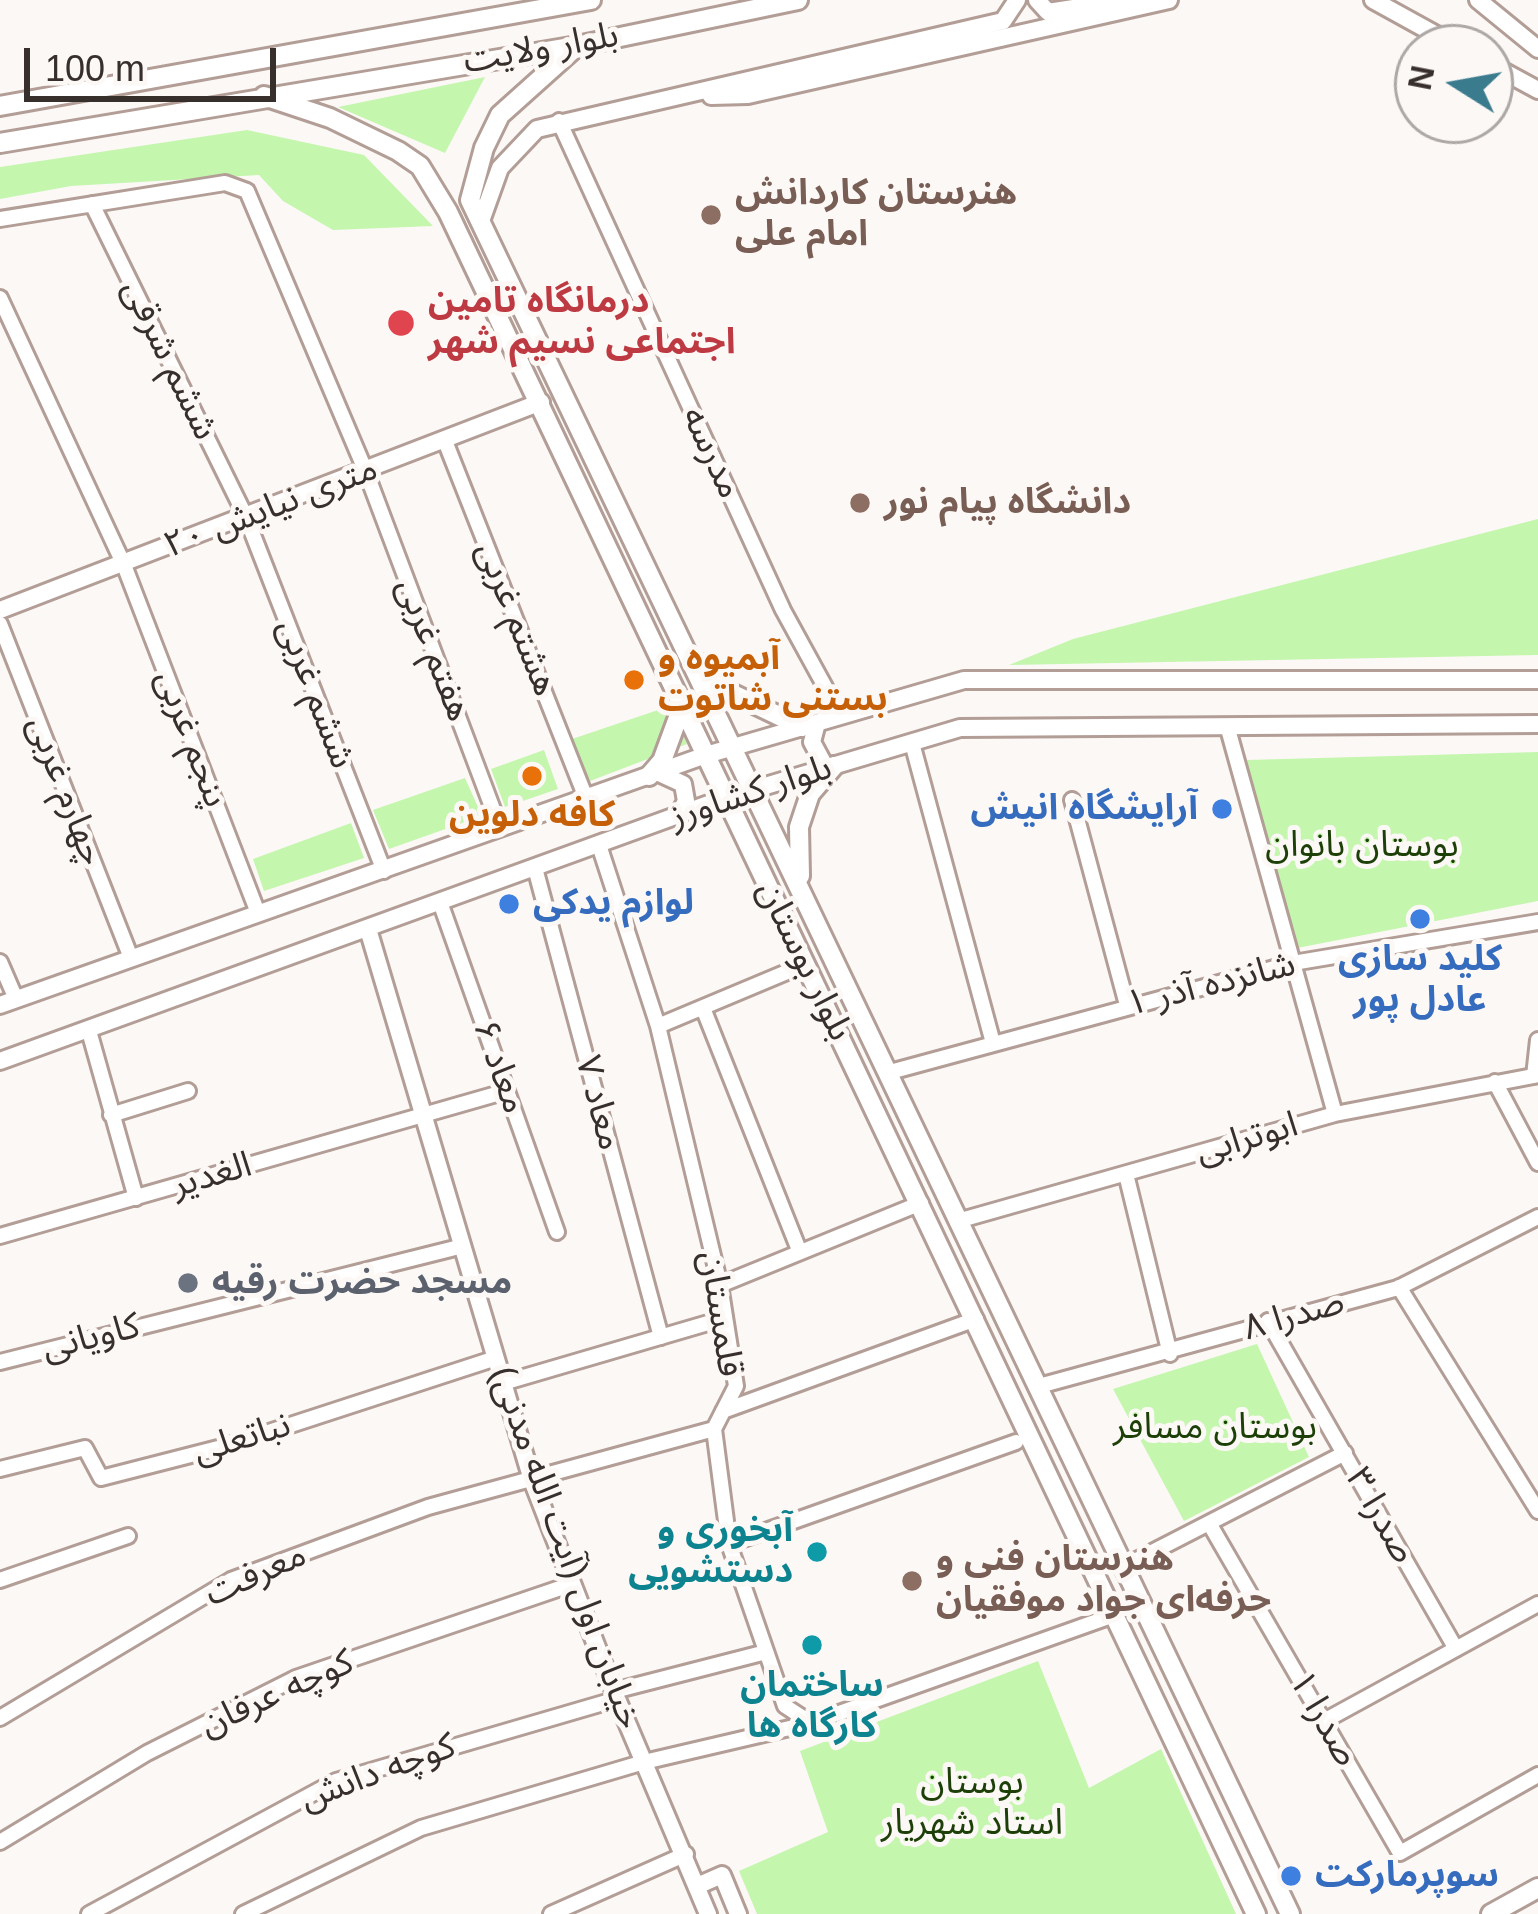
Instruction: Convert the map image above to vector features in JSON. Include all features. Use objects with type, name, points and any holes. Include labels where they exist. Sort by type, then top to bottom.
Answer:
[{"type":"main road","name":"بلوار ولایت","points":[[0,106],[591,0]]},
{"type":"main road","name":"بلوار ولایت","points":[[0,143],[577,46],[798,0]]},
{"type":"main road","points":[[448,212],[458,196],[470,200],[484,148],[500,115],[577,46]]},
{"type":"main road","name":"بلوار بوستان","points":[[264,96],[330,118],[398,151],[420,166],[448,212],[1117,1614],[1245,1904],[1256,1914]]},
{"type":"main road","name":"بلوار بوستان","points":[[470,200],[1290,1914]]},
{"type":"main road","points":[[688,652],[729,692],[810,725]]},
{"type":"main road","points":[[654,774],[683,704]]},
{"type":"main road","points":[[800,887],[799,827],[810,794],[830,767]]},
{"type":"main road","points":[[904,1168],[930,1156]]},
{"type":"main road","points":[[1491,1914],[1538,1888]]},
{"type":"street","points":[[481,221],[500,168],[537,129],[692,96],[748,76],[1004,21],[1017,0]]},
{"type":"street","points":[[1008,38],[1028,20],[1035,0],[1048,12],[1124,0]]},
{"type":"street","points":[[692,96],[748,95],[1169,0]]},
{"type":"street","points":[[1361,0],[1381,4],[1417,24]]},
{"type":"street","points":[[1478,0],[1538,49]]},
{"type":"street","name":"مدرسه","points":[[559,121],[783,610],[841,716]]},
{"type":"street","name":"هفتم غربی","points":[[92,204],[226,184],[247,191],[366,472],[500,828]]},
{"type":"street","points":[[0,219],[92,204]]},
{"type":"street","name":"ششم شرقی","points":[[92,204],[246,517]]},
{"type":"street","name":"پنجم غربی","points":[[0,298],[124,565],[259,913]]},
{"type":"street","name":"۲۰ متری نیایش","points":[[0,610],[542,402]]},
{"type":"street","name":"هشتم غربی","points":[[446,441],[586,798]]},
{"type":"street","name":"ششم غربی","points":[[246,517],[383,871]]},
{"type":"street","name":"چهارم غربی","points":[[0,624],[131,958]]},
{"type":"street","name":"بلوار کشاورز","points":[[8,1002],[706,755],[964,680],[1538,680]]},
{"type":"street","name":"بلوار کشاورز","points":[[0,1061],[725,798],[960,728],[1538,724]]},
{"type":"street","points":[[810,725],[812,742],[830,767]]},
{"type":"street","points":[[1228,729],[1335,1114]]},
{"type":"street","points":[[912,742],[993,1043]]},
{"type":"street","points":[[654,774],[683,784],[686,801],[677,817]]},
{"type":"street","points":[[1072,800],[1127,1005]]},
{"type":"street","name":"قلمستان","points":[[599,844],[658,1027],[720,1285],[736,1386],[714,1429],[729,1544],[784,1706],[811,1723]]},
{"type":"street","name":"معاد ۷","points":[[535,868],[662,1337]]},
{"type":"street","name":"معاد ۶","points":[[440,902],[557,1232]]},
{"type":"street","name":"شانزده آذر ۱","points":[[890,1072],[1293,963],[1538,922]]},
{"type":"street","name":"خیابان اول (آیت الله مدنی)","points":[[368,929],[532,1480],[615,1695],[708,1914]]},
{"type":"street","points":[[0,962],[8,1002]]},
{"type":"street","points":[[658,1027],[806,964]]},
{"type":"street","points":[[703,1007],[799,1250]]},
{"type":"street","points":[[89,1030],[136,1198]]},
{"type":"street","points":[[1536,1075],[1538,1040]]},
{"type":"street","name":"ابوترابی","points":[[961,1220],[1335,1114],[1536,1075]]},
{"type":"street","points":[[1495,1082],[1538,1163]]},
{"type":"street","points":[[111,1115],[188,1091]]},
{"type":"street","name":"الغدیر","points":[[0,1236],[507,1091]]},
{"type":"street","points":[[1126,1174],[1170,1354]]},
{"type":"street","points":[[720,1285],[921,1204]]},
{"type":"street","name":"صدرا ۸","points":[[1040,1386],[1170,1354],[1268,1321],[1399,1287],[1538,1217]]},
{"type":"street","name":"کاویانی","points":[[0,1362],[463,1246]]},
{"type":"street","points":[[1399,1287],[1538,1511]]},
{"type":"street","points":[[503,1382],[725,1318]]},
{"type":"street","points":[[723,1412],[976,1319]]},
{"type":"street","name":"صدرا ۳","points":[[1268,1321],[1456,1649]]},
{"type":"street","name":"نباتعلی","points":[[0,1469],[85,1448],[101,1478],[226,1446],[496,1358]]},
{"type":"street","name":"معرفت","points":[[0,1718],[231,1580],[428,1507],[714,1429]]},
{"type":"street","points":[[729,1544],[1016,1442]]},
{"type":"street","points":[[1125,1566],[1345,1454]]},
{"type":"street","name":"صدرا ۱","points":[[1209,1523],[1400,1853],[1538,1775]]},
{"type":"street","points":[[0,1580],[128,1536]]},
{"type":"street","name":"کوچه عرفان","points":[[0,1842],[147,1753],[296,1678],[572,1584]]},
{"type":"street","points":[[1324,1721],[1538,1604]]},
{"type":"street","points":[[243,1914],[421,1828],[644,1762],[811,1723],[1117,1614]]},
{"type":"street","name":"کوچه دانش","points":[[89,1914],[336,1781],[766,1652]]},
{"type":"street","points":[[551,1914],[686,1854]]},
{"type":"street","points":[[697,1886],[722,1875],[738,1914]]},
{"type":"green space","points":[[485,77],[445,153],[338,107]]},
{"type":"green space","points":[[247,130],[364,155],[433,226],[333,230],[283,201],[259,175],[71,186],[0,199],[0,167]]},
{"type":"green space","points":[[1538,519],[1538,655],[1009,665],[1073,639]]},
{"type":"green space","points":[[670,706],[687,744],[590,781],[572,739]]},
{"type":"green space","points":[[544,750],[558,789],[505,807],[491,769]]},
{"type":"green space","name":"بوستان بانوان","points":[[1538,752],[1538,901],[1287,950],[1247,760]]},
{"type":"green space","points":[[465,778],[482,816],[389,849],[373,810]]},
{"type":"green space","points":[[351,823],[364,858],[264,891],[253,859]]},
{"type":"green space","name":"بوستان مسافر","points":[[1257,1344],[1309,1457],[1184,1521],[1113,1389]]},
{"type":"green space","name":"بوستان استاد شهریار","points":[[1038,1661],[1089,1788],[1161,1749],[1236,1914],[757,1914],[739,1871],[828,1832],[800,1751]]},
{"type":"place","name":"هنرستان کاردانش امام علی","points":[[711,215]]},
{"type":"place","name":"درمانگاه تامین اجتماعی نسیم شهر","points":[[401,323]]},
{"type":"place","name":"دانشگاه پیام نور","points":[[860,503]]},
{"type":"place","name":"آبمیوه و بستنی شاتوت","points":[[634,680]]},
{"type":"place","name":"کافه دلوین","points":[[532,776]]},
{"type":"place","name":"آرایشگاه انیش","points":[[1222,809]]},
{"type":"place","name":"لوازم یدکی","points":[[509,904]]},
{"type":"place","name":"کلید سازی عادل پور","points":[[1420,919]]},
{"type":"place","name":"مسجد حضرت رقیه","points":[[188,1283]]},
{"type":"place","name":"آبخوری و دستشویی","points":[[817,1552]]},
{"type":"place","name":"هنرستان فنی و حرفه‌ای جواد موفقیان","points":[[912,1581]]},
{"type":"place","name":"ساختمان کارگاه ها","points":[[812,1645]]},
{"type":"place","name":"سوپرمارکت","points":[[1291,1876]]}]
